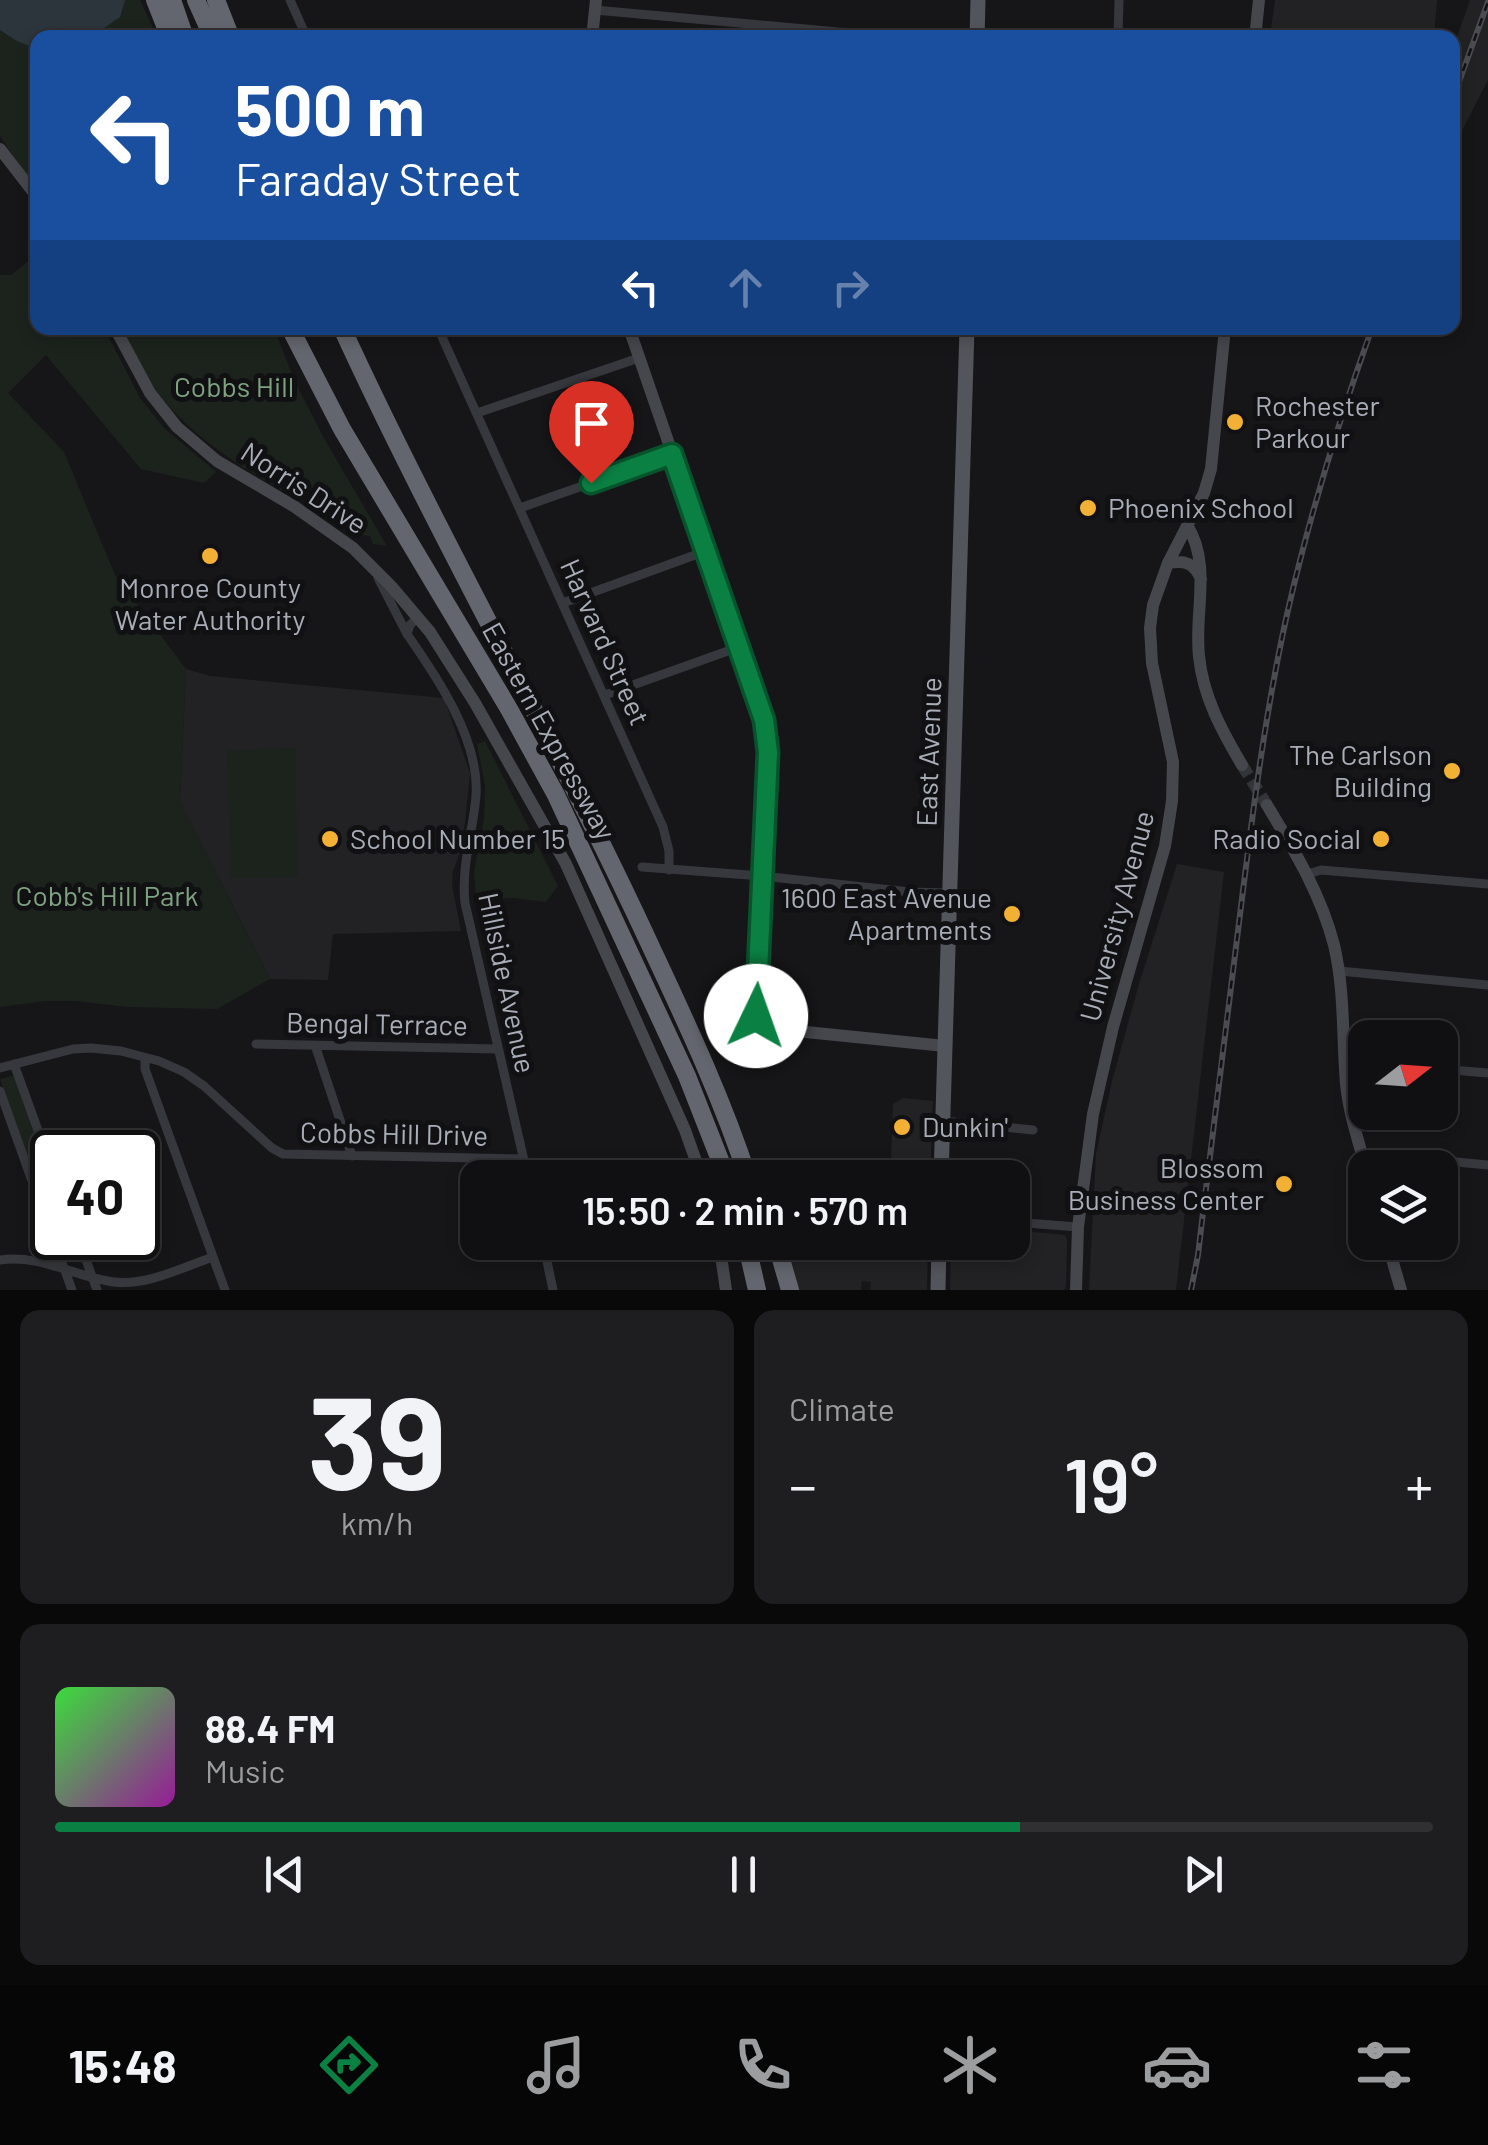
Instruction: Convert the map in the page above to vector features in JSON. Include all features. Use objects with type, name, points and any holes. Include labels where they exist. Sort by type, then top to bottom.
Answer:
[{"type":"highway","points":[[155,0],[167,30]]},
{"type":"highway","points":[[172,0],[181,30]]},
{"type":"highway","points":[[196,0],[209,30]]},
{"type":"highway","points":[[216,0],[228,30]]},
{"type":"highway","name":"Eastern Expressway","points":[[294,335],[342,429],[502,696],[563,808],[693,1089],[719,1160]]},
{"type":"highway","name":"Eastern Expressway","points":[[345,335],[603,845],[692,1037],[742,1160]]},
{"type":"highway","points":[[740,1260],[744,1290]]},
{"type":"highway","points":[[750,1260],[757,1290]]},
{"type":"highway","points":[[770,1260],[778,1290]]},
{"type":"highway","points":[[781,1260],[790,1290]]},
{"type":"main road","points":[[977,30],[978,0]]},
{"type":"main road","name":"East Avenue","points":[[942,1160],[967,335]]},
{"type":"main road","points":[[938,1290],[939,1260]]},
{"type":"street","points":[[290,0],[303,30]]},
{"type":"street","points":[[1118,30],[1119,0]]},
{"type":"street","points":[[1256,30],[1259,0]]},
{"type":"street","points":[[593,30],[595,5],[829,30]]},
{"type":"street","points":[[0,149],[30,188]]},
{"type":"street","name":"Norris Drive","points":[[118,335],[144,384],[176,427],[217,461],[304,513],[353,548],[418,617],[475,704],[566,864],[696,1160]]},
{"type":"street","name":"Harvard Street","points":[[441,335],[664,827],[669,870]]},
{"type":"street","points":[[631,335],[767,735],[758,1025],[945,1046]]},
{"type":"street","name":"University Avenue","points":[[1076,1290],[1087,1144],[1103,1066],[1165,846],[1172,801],[1173,762],[1154,680],[1150,628],[1153,606],[1211,469],[1225,335]]},
{"type":"street","points":[[478,413],[639,358]]},
{"type":"street","points":[[520,508],[672,454]]},
{"type":"street","points":[[1187,525],[1199,552],[1198,640],[1202,678],[1215,717],[1242,765]]},
{"type":"street","points":[[562,602],[706,551]]},
{"type":"street","name":"Hillside Avenue","points":[[369,562],[407,634],[448,699],[472,760],[476,792],[463,887],[524,1160]]},
{"type":"street","points":[[1168,563],[1190,564],[1200,579]]},
{"type":"street","points":[[407,634],[418,617]]},
{"type":"street","points":[[605,695],[739,647]]},
{"type":"street","points":[[1267,805],[1308,874],[1327,922],[1339,971],[1349,1103],[1361,1150]]},
{"type":"street","points":[[642,867],[950,893]]},
{"type":"street","points":[[1308,874],[1321,870],[1488,884]]},
{"type":"street","points":[[1339,971],[1488,985]]},
{"type":"street","name":"Bengal Terrace","points":[[256,1044],[498,1049]]},
{"type":"street","points":[[314,1045],[352,1156]]},
{"type":"street","name":"Cobbs Hill Drive","points":[[4,1064],[91,1048],[173,1066],[194,1078],[278,1152],[289,1155],[524,1160]]},
{"type":"street","points":[[145,1058],[145,1069],[224,1290]]},
{"type":"street","points":[[1344,1060],[1348,1060]]},
{"type":"street","points":[[4,1064],[34,1130]]},
{"type":"street","points":[[1458,1071],[1488,1074]]},
{"type":"street","points":[[0,1091],[30,1174]]},
{"type":"street","points":[[943,1121],[1033,1130]]},
{"type":"street","points":[[1458,1164],[1488,1165]]},
{"type":"street","points":[[1030,1223],[1078,1227]]},
{"type":"street","points":[[0,1260],[25,1258],[118,1283],[138,1281],[213,1257]]},
{"type":"street","points":[[61,1260],[72,1290]]},
{"type":"street","points":[[86,1260],[97,1290]]},
{"type":"street","points":[[547,1260],[553,1290]]},
{"type":"street","points":[[722,1260],[726,1290]]},
{"type":"street","points":[[1393,1260],[1401,1290]]},
{"type":"shaded area","points":[[0,0],[125,0],[120,17],[101,30],[30,30],[30,46],[0,30]]},
{"type":"shaded area","points":[[1275,0],[1437,0],[1435,30],[1271,30]]},
{"type":"shaded area","points":[[1470,0],[1488,0],[1488,80],[1460,134],[1460,30]]},
{"type":"shaded area","name":"School Number 15","points":[[186,669],[210,676],[444,698],[470,773],[452,886],[461,931],[333,934],[328,980],[270,979],[180,802]]},
{"type":"shaded area","points":[[1177,864],[1224,872],[1176,1290],[1089,1290],[1096,1154],[1139,984]]},
{"type":"shaded area","points":[[903,1098],[933,1101],[931,1160],[891,1160],[893,1104]]},
{"type":"shaded area","points":[[1030,1232],[1065,1235],[1064,1290],[950,1290],[951,1260],[1030,1260]]},
{"type":"shaded area","points":[[789,1260],[928,1260],[927,1290],[870,1290],[871,1282],[862,1281],[861,1290],[797,1290]]},
{"type":"green space","points":[[0,0],[140,0],[154,30],[30,30],[30,180],[0,136]]},
{"type":"green space","name":"Cobb's Hill Park","points":[[30,260],[30,335],[108,335],[140,398],[164,428],[216,472],[204,483],[141,469],[46,355],[8,393],[64,452],[115,575],[186,669],[180,802],[270,979],[217,1009],[128,1007],[75,1001],[0,1007],[0,275],[11,275]]},
{"type":"green space","name":"Cobbs Hill","points":[[125,335],[277,335],[295,382],[325,440],[387,546],[373,544],[370,536],[361,535],[293,488],[288,494],[233,460],[169,406],[141,367]]},
{"type":"green space","points":[[485,741],[558,886],[546,902],[476,899],[474,872],[484,819],[485,785],[477,744]]},
{"type":"green space","points":[[295,748],[298,877],[231,878],[227,750]]},
{"type":"green space","points":[[15,1075],[35,1130],[30,1130],[30,1163],[0,1079]]},
{"type":"tunnel","points":[[1242,765],[1267,805]]},
{"type":"railway","points":[[1460,79],[1488,2]]},
{"type":"railway","points":[[1191,1290],[1252,820],[1279,652],[1316,503],[1370,335]]},
{"type":"place","name":"Rochester Parkour","points":[[1235,422]]},
{"type":"place","name":"Phoenix School","points":[[1088,508]]},
{"type":"place","name":"Monroe County Water Authority","points":[[210,556]]},
{"type":"place","name":"The Carlson Building","points":[[1452,771]]},
{"type":"place","name":"School Number 15","points":[[330,839]]},
{"type":"place","name":"Radio Social","points":[[1381,839]]},
{"type":"place","name":"1600 East Avenue Apartments","points":[[1012,914]]},
{"type":"place","name":"Dunkin'","points":[[902,1127]]},
{"type":"place","name":"Blossom Business Center","points":[[1284,1184]]},
{"type":"route","points":[[591,483],[672,454],[764,720],[768,752],[756,1016]]}]
